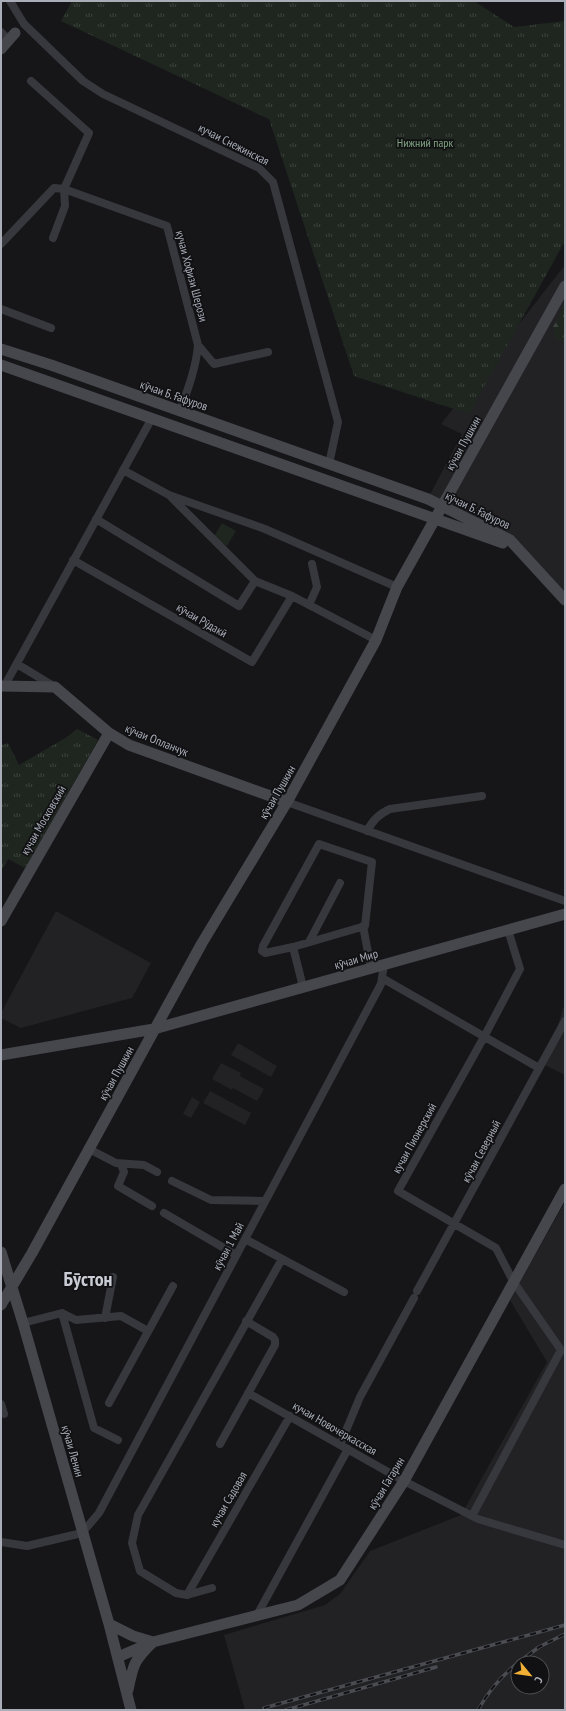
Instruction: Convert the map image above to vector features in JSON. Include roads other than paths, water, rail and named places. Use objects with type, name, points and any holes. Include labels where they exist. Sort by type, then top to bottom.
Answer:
[{"type":"street","name":"кучаи Снежинская","points":[[10,1],[24,24],[83,81],[103,94],[259,168],[274,182],[338,422],[329,464]]},
{"type":"street","points":[[1,32],[12,37],[1,49]]},
{"type":"street","points":[[31,81],[89,133],[64,189],[65,206],[53,238]]},
{"type":"street","points":[[1,244],[54,188],[64,189]]},
{"type":"street","name":"кучаи Хофизи Шерози","points":[[64,189],[167,226],[198,345]]},
{"type":"street","name":"кӯчаи Пушкин","points":[[1,1305],[32,1253],[202,943],[287,802],[376,640],[397,587],[565,286]]},
{"type":"street","points":[[1,309],[51,328]]},
{"type":"street","points":[[198,345],[214,364],[268,352]]},
{"type":"street","points":[[180,411],[197,363],[198,345]]},
{"type":"street","name":"кӯчаи Б. Ғафуров","points":[[1,349],[428,499],[510,540],[517,547]]},
{"type":"street","name":"кӯчаи Б. Ғафуров","points":[[1,365],[517,547]]},
{"type":"street","points":[[3,685],[17,664],[152,418]]},
{"type":"street","points":[[298,470],[304,455]]},
{"type":"street","points":[[123,470],[168,495],[265,529],[397,587]]},
{"type":"street","points":[[168,495],[255,581],[292,596],[376,640]]},
{"type":"street","points":[[96,519],[239,606],[255,581]]},
{"type":"street","points":[[517,547],[565,600]]},
{"type":"street","name":"кӯчаи Рӯдакӣ","points":[[73,560],[252,662],[292,596]]},
{"type":"street","points":[[309,606],[317,587],[312,564]]},
{"type":"street","points":[[17,664],[55,686]]},
{"type":"street","points":[[3,685],[55,686]]},
{"type":"street","name":"кӯчаи Опланчук","points":[[55,686],[109,733],[129,745],[287,802]]},
{"type":"street","name":"кучаи Московский","points":[[1,921],[109,733]]},
{"type":"street","points":[[367,831],[373,821],[380,814],[390,809],[482,796]]},
{"type":"street","points":[[287,802],[565,901]]},
{"type":"street","points":[[319,844],[372,862],[365,926],[363,926],[294,946],[265,952],[262,951],[263,946],[319,844]]},
{"type":"street","points":[[309,942],[340,883]]},
{"type":"street","name":"кӯчаи Мир","points":[[154,1029],[565,914]]},
{"type":"street","points":[[363,926],[371,968]]},
{"type":"street","name":"кучаи Пионерский","points":[[472,1516],[561,1350],[513,1281],[496,1248],[398,1191],[484,1037],[520,969],[508,930]]},
{"type":"street","points":[[294,946],[302,987]]},
{"type":"street","name":"кӯчаи 1 Май","points":[[82,1533],[99,1513],[381,984],[384,964]]},
{"type":"street","points":[[382,978],[539,1068]]},
{"type":"street","name":"кӯчаи Северный","points":[[257,1615],[344,1447],[360,1397],[565,1021]]},
{"type":"street","points":[[1,1055],[154,1029]]},
{"type":"street","points":[[89,1149],[116,1163],[144,1165],[157,1172]]},
{"type":"street","points":[[122,1164],[124,1172],[118,1186],[152,1206]]},
{"type":"street","points":[[172,1181],[211,1200],[265,1201]]},
{"type":"street","name":"кӯчаи Гагарин","points":[[118,1657],[153,1642],[298,1605],[340,1580],[404,1481],[565,1189]]},
{"type":"street","points":[[164,1213],[236,1255]]},
{"type":"street","points":[[245,1239],[344,1292]]},
{"type":"street","name":"кӯчаи Ленин","points":[[1,1252],[23,1323],[128,1693]]},
{"type":"street","points":[[212,1588],[187,1595],[176,1593],[140,1572],[132,1543],[138,1515],[282,1259]]},
{"type":"street","points":[[106,1318],[113,1277]]},
{"type":"street","points":[[109,1403],[173,1286]]},
{"type":"street","points":[[62,1313],[94,1428],[118,1440]]},
{"type":"street","points":[[23,1323],[62,1313],[76,1320],[121,1316],[148,1331]]},
{"type":"street","points":[[220,1444],[275,1345],[275,1340],[273,1337],[246,1321]]},
{"type":"street","name":"кучаи Новочеркасская","points":[[248,1393],[404,1481],[472,1516],[565,1546]]},
{"type":"street","points":[[1,1404],[4,1414]]},
{"type":"street","name":"кучаи Садовая","points":[[187,1595],[290,1416]]},
{"type":"street","points":[[1,1542],[27,1546],[82,1533]]},
{"type":"street","points":[[109,1624],[133,1636],[153,1642],[139,1656],[132,1670],[128,1693],[131,1710]]},
{"type":"railway","points":[[264,1708],[565,1625]]},
{"type":"railway","points":[[528,1655],[539,1647],[565,1634]]},
{"type":"railway","points":[[286,1710],[436,1667]]},
{"type":"railway","points":[[478,1710],[495,1685],[510,1670]]},
{"type":"district","name":"Бӯстон","points":[[88,1279]]},
{"type":"park label","name":"Нижний парк","points":[[425,142]]}]
